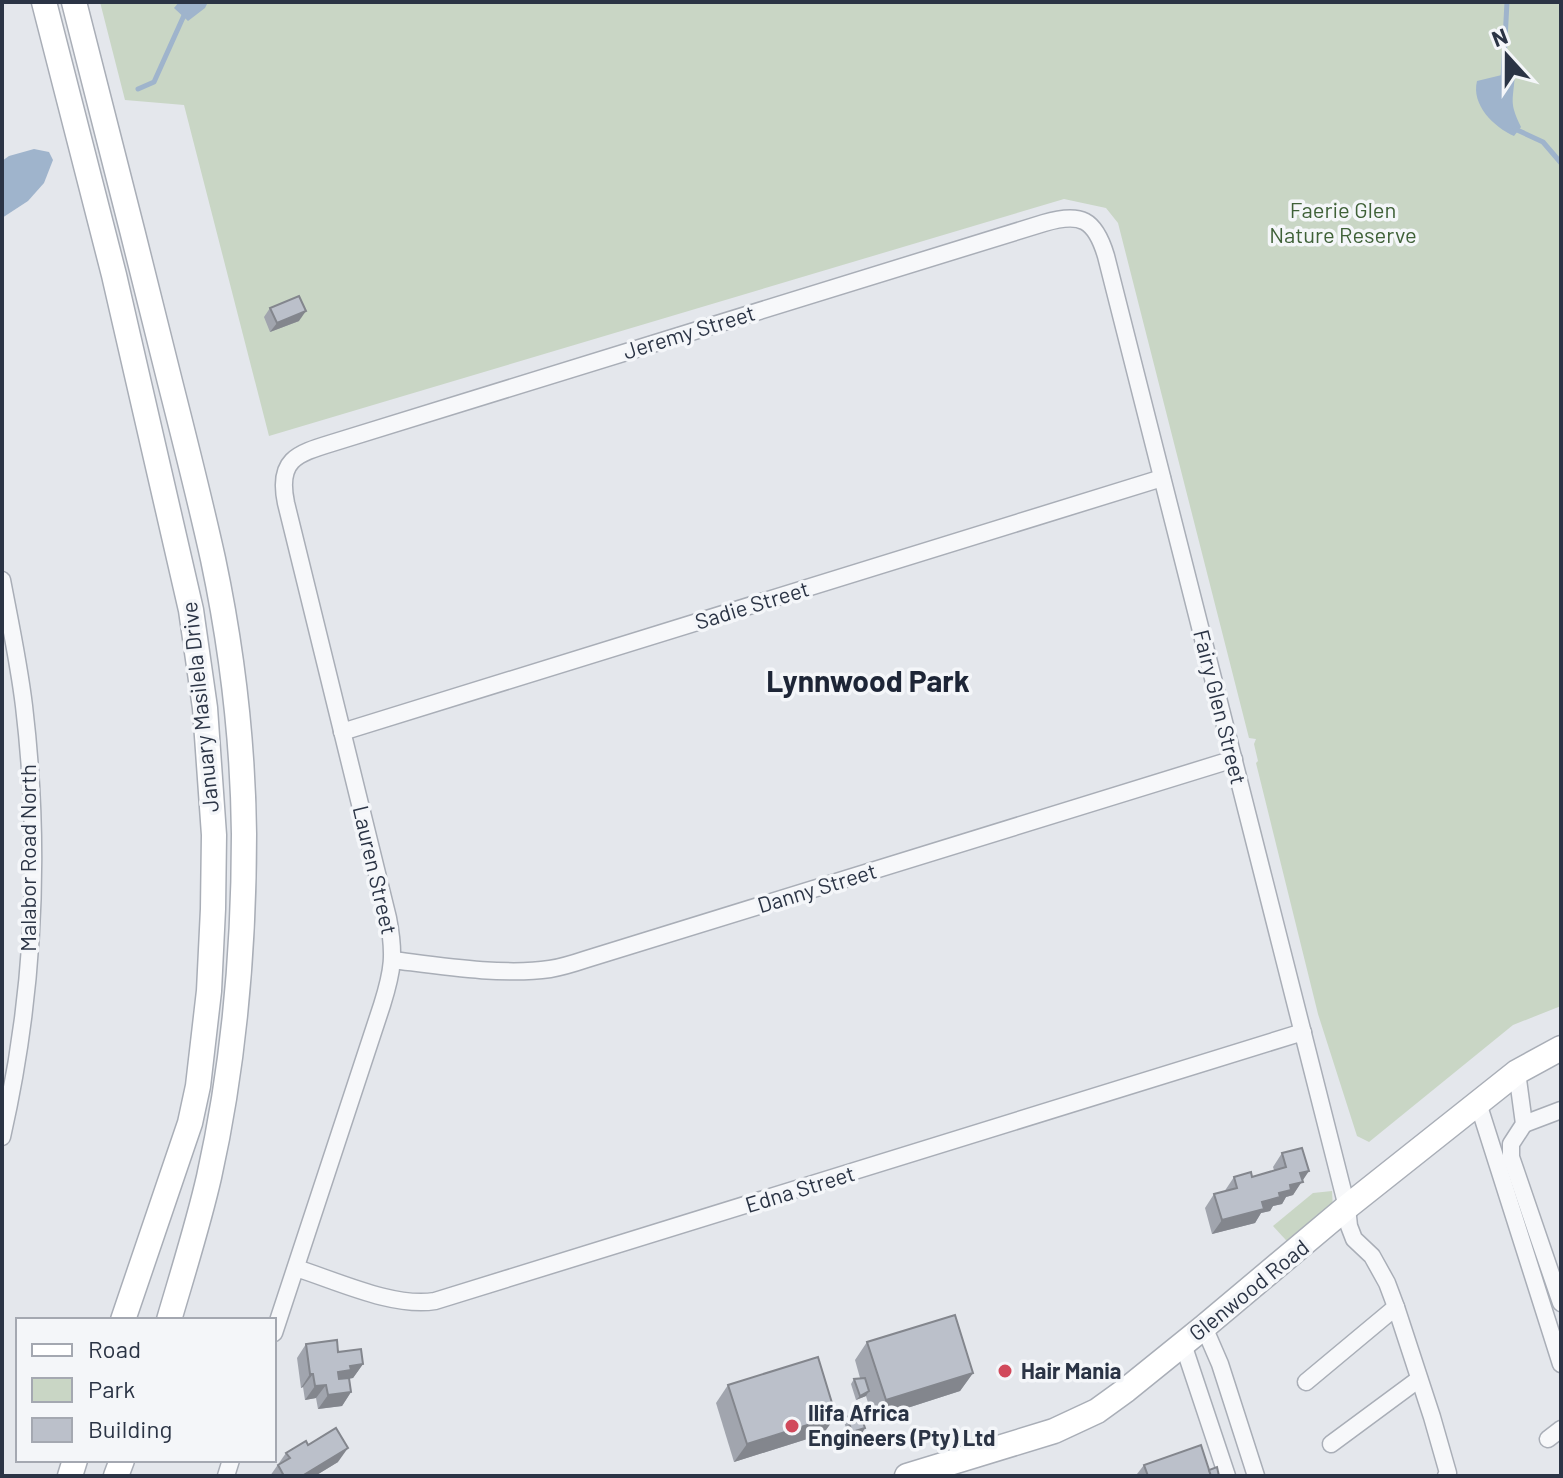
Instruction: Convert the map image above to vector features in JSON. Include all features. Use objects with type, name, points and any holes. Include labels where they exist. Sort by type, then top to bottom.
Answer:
[{"type":"main road","name":"January Masilela Drive","points":[[44,2],[114,275],[191,610],[205,708],[214,835],[209,991],[198,1086],[190,1123],[124,1318]]},
{"type":"main road","name":"January Masilela Drive","points":[[74,2],[214,562],[229,645],[239,749],[244,833],[243,908],[230,1057],[209,1175],[170,1318]]},
{"type":"main road","name":"Glenwood Road","points":[[907,1476],[1054,1431],[1097,1411],[1517,1072],[1561,1048]]},
{"type":"street","name":"Jeremy Street","points":[[303,453],[1044,223],[1065,217],[1077,218]]},
{"type":"street","name":"Fairy Glen Street","points":[[1077,218],[1094,228],[1101,239],[1347,1207],[1349,1226],[1354,1239],[1372,1256],[1387,1283],[1448,1473],[1446,1476]]},
{"type":"street","name":"Lauren Street","points":[[276,1327],[382,1005],[393,960],[388,918],[284,492],[283,477],[288,466],[303,453]]},
{"type":"street","name":"Sadie Street","points":[[342,732],[1162,478]]},
{"type":"street","name":"Malabor Road North","points":[[2,580],[24,704],[31,781],[32,869],[31,934],[24,1010],[2,1137]]},
{"type":"street","name":"Danny Street","points":[[393,960],[512,971],[556,968],[1234,759]]},
{"type":"street","name":"Edna Street","points":[[296,1268],[395,1301],[435,1301],[1303,1032]]},
{"type":"street","points":[[1517,1072],[1524,1124]]},
{"type":"street","points":[[1478,1103],[1561,1364]]},
{"type":"street","points":[[1561,1110],[1524,1124],[1511,1144],[1511,1157],[1556,1268],[1561,1303]]},
{"type":"street","points":[[1306,1382],[1396,1307]]},
{"type":"street","points":[[1204,1327],[1220,1364],[1256,1476]]},
{"type":"street","points":[[1183,1344],[1227,1476]]},
{"type":"street","points":[[1331,1444],[1419,1379]]},
{"type":"green space","name":"Faerie Glen Nature Reserve","points":[[100,2],[1561,2],[1561,1006],[1513,1025],[1369,1142],[1357,1136],[1318,1014],[1256,763],[1256,739],[1249,738],[1118,223],[1106,208],[1064,199],[269,436],[184,105],[125,100]]},
{"type":"green space","points":[[1332,1191],[1333,1208],[1296,1251],[1273,1226],[1313,1193]]},
{"type":"water","points":[[179,2],[208,2],[188,21],[174,8]]},
{"type":"water","points":[[1515,74],[1513,107],[1521,127],[1514,136],[1486,114],[1476,90],[1477,81]]},
{"type":"water","points":[[34,149],[49,152],[53,160],[44,183],[28,201],[2,218],[2,161]]},
{"type":"building","points":[[299,296],[306,311],[277,323],[270,308]]},
{"type":"building","points":[[1302,1148],[1309,1171],[1300,1173],[1303,1182],[1290,1185],[1291,1190],[1279,1193],[1280,1197],[1262,1202],[1264,1209],[1222,1220],[1214,1194],[1237,1188],[1234,1177],[1251,1172],[1252,1177],[1286,1167],[1282,1153]]},
{"type":"building","points":[[955,1315],[973,1373],[886,1400],[867,1342]]},
{"type":"building","points":[[337,1340],[338,1352],[361,1349],[363,1364],[338,1372],[339,1379],[349,1378],[351,1392],[328,1395],[326,1385],[315,1386],[306,1344]]},
{"type":"building","points":[[818,1357],[836,1416],[747,1444],[728,1385]]},
{"type":"building","points":[[865,1378],[869,1391],[860,1396],[854,1379]]},
{"type":"building","points":[[860,1413],[865,1428],[852,1432],[847,1417]]},
{"type":"building","points":[[336,1428],[348,1448],[302,1476],[284,1476],[278,1465],[290,1458],[286,1453],[306,1441],[308,1445]]},
{"type":"building","points":[[1201,1445],[1211,1476],[1148,1476],[1144,1465]]},
{"type":"building","points":[[1217,1467],[1219,1476],[1211,1476],[1209,1470]]},
{"type":"waterway","points":[[138,89],[154,82],[190,2]]},
{"type":"waterway","points":[[1503,78],[1507,2]]},
{"type":"waterway","points":[[1515,129],[1543,142],[1561,163]]},
{"type":"place","name":"Hair Mania","points":[[1005,1371]]},
{"type":"place","name":"Ilifa Africa Engineers (Pty) Ltd","points":[[792,1426]]},
{"type":"district","name":"Lynnwood Park","points":[[868,682]]}]
